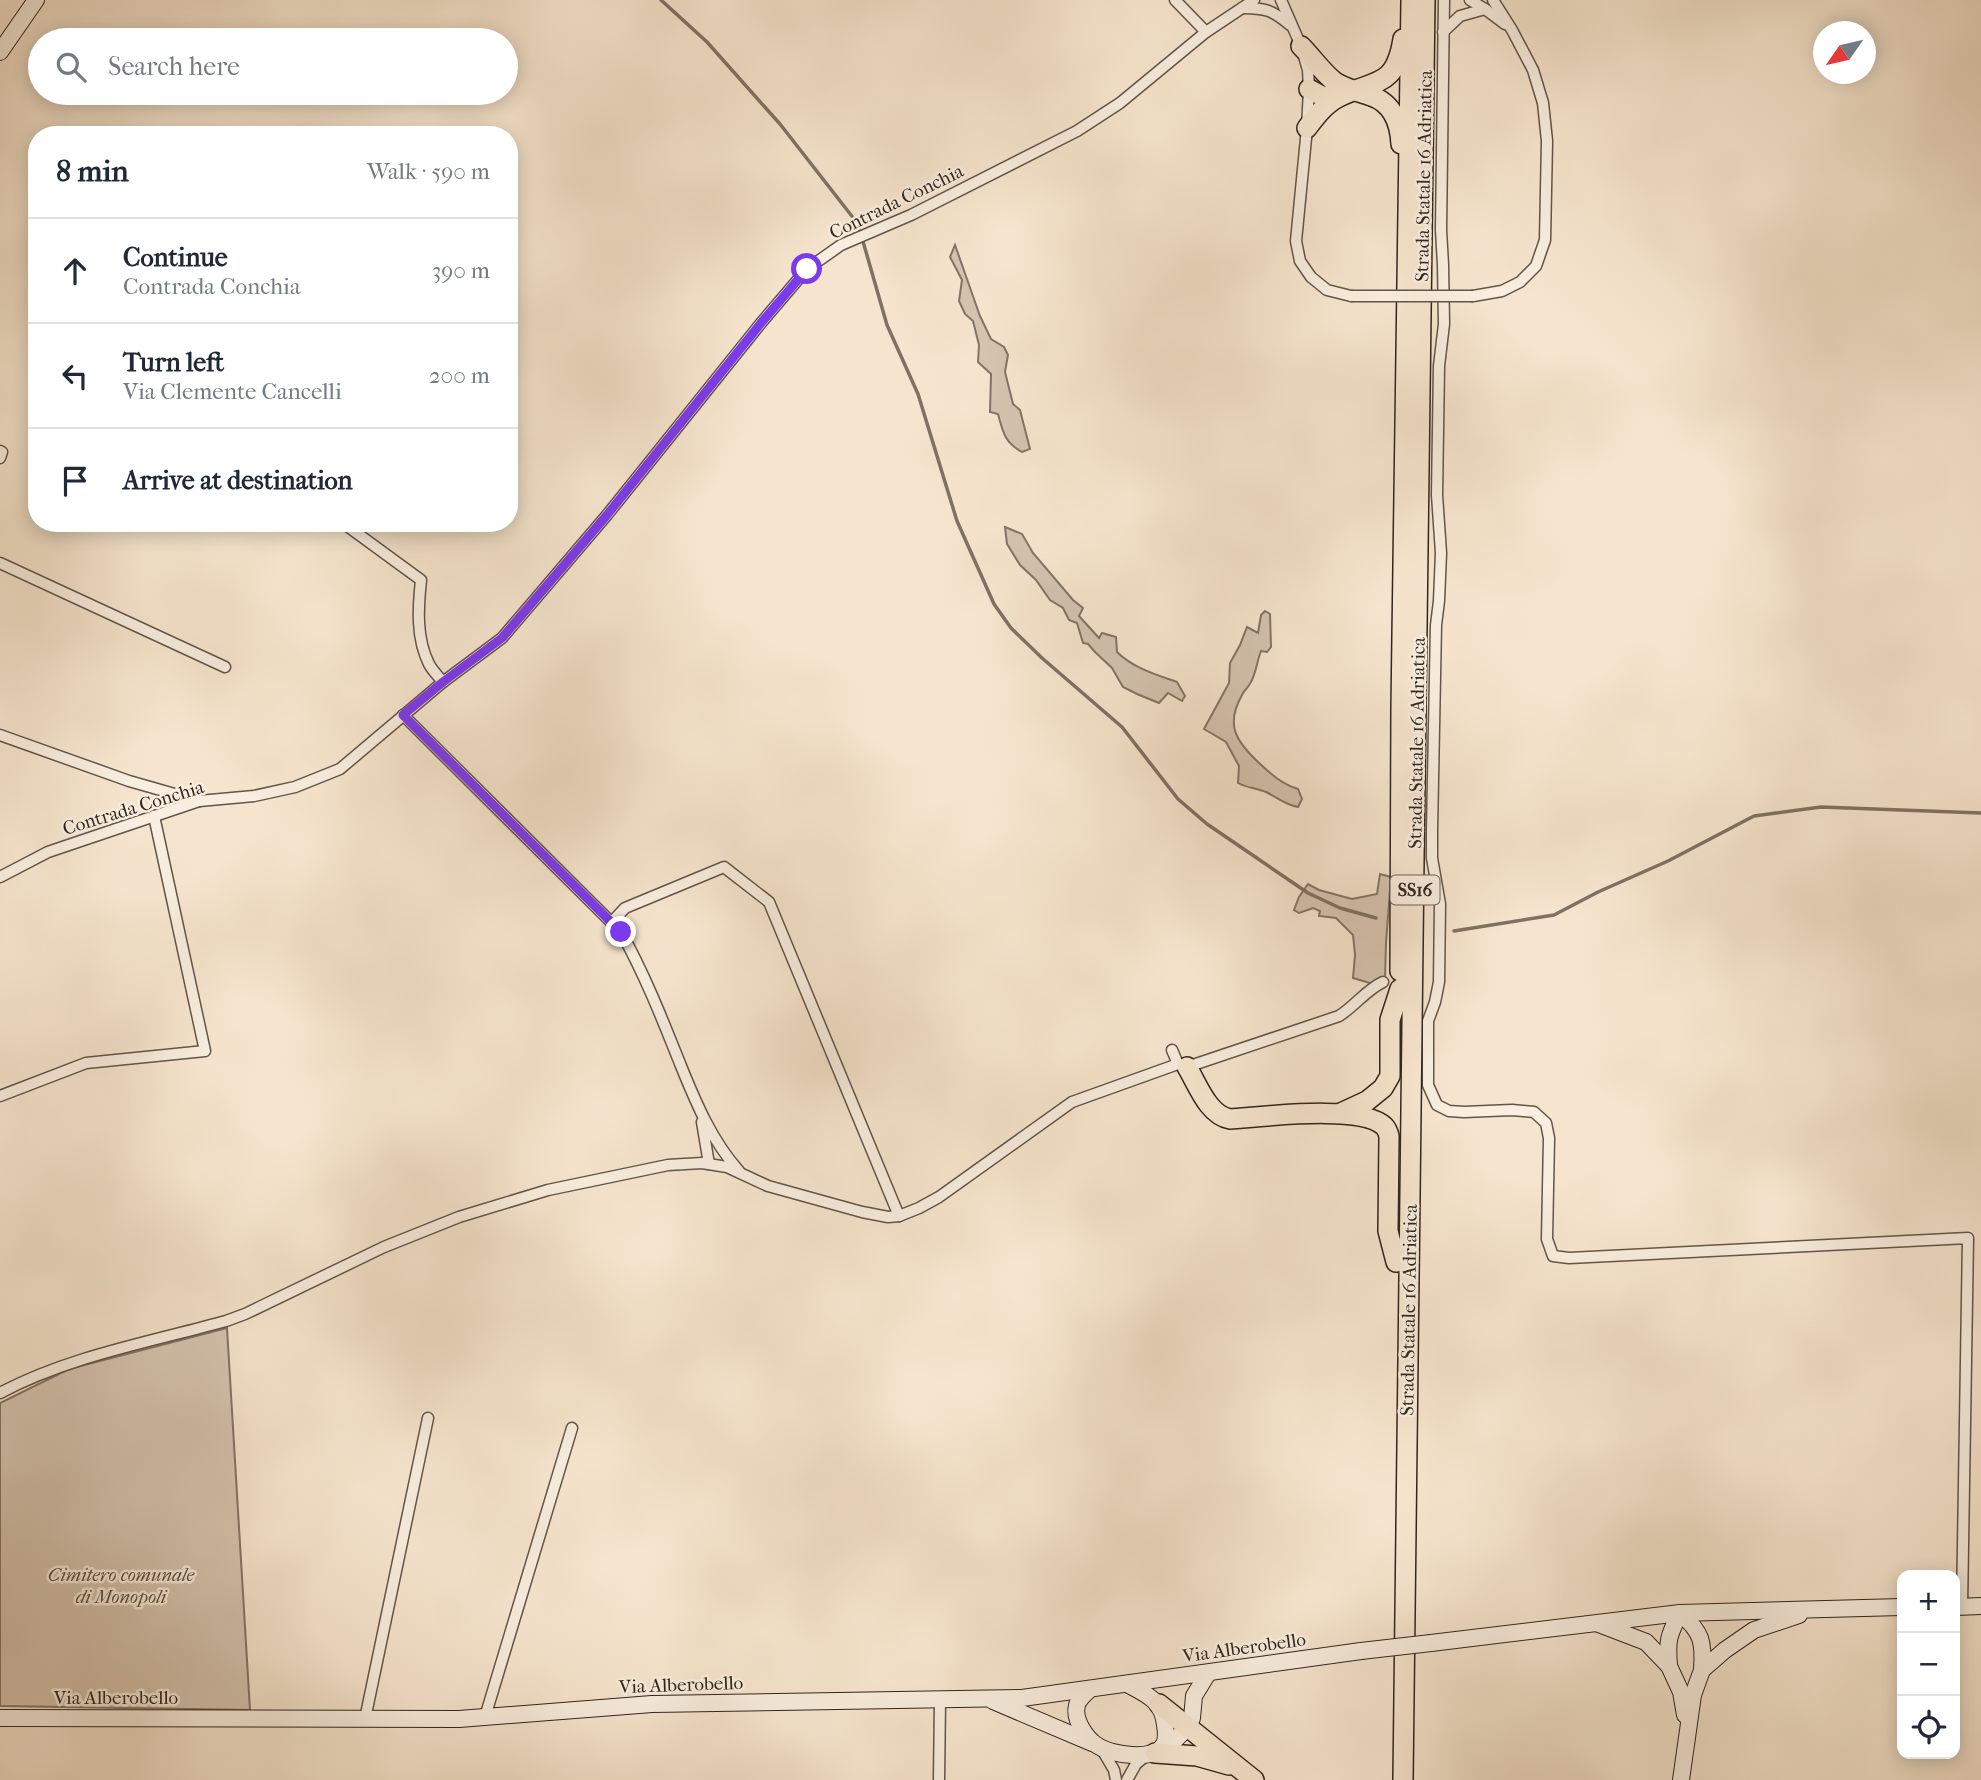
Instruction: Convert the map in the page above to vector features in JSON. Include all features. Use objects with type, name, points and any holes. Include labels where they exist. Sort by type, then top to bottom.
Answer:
[{"type":"highway","points":[[1307,128],[1343,90],[1371,85],[1388,76],[1400,58],[1410,0]]},
{"type":"highway","name":"Strada Statale 16 Adriatica","points":[[1390,1780],[1396,1262],[1391,986],[1401,708],[1410,0]]},
{"type":"highway","name":"Strada Statale 16 Adriatica","points":[[1403,1780],[1425,0]]},
{"type":"highway","points":[[1301,46],[1343,90]]},
{"type":"highway","points":[[1309,89],[1322,83],[1375,97],[1391,110],[1400,128],[1408,237]]},
{"type":"highway","points":[[1341,1113],[1367,1101],[1383,1088],[1390,1076],[1391,986]]},
{"type":"highway","points":[[1182,1065],[1220,1117],[1230,1119],[1341,1113],[1369,1118],[1383,1125],[1389,1136],[1388,1231],[1396,1262]]},
{"type":"highway","points":[[1159,1704],[1254,1780]]},
{"type":"highway","points":[[1155,1752],[1197,1756],[1237,1767]]},
{"type":"main road","points":[[0,52],[36,0]]},
{"type":"main road","points":[[1960,1606],[1981,1606]]},
{"type":"main road","name":"Via Alberobello","points":[[0,1718],[458,1719],[652,1704],[1022,1698],[1361,1651],[1680,1613],[1897,1607]]},
{"type":"main road","points":[[1702,1670],[1754,1630],[1812,1610]]},
{"type":"main road","points":[[1669,1666],[1667,1642],[1680,1613],[1693,1624],[1701,1636],[1704,1651],[1702,1670],[1693,1695],[1687,1728],[1681,1780]]},
{"type":"main road","points":[[1597,1623],[1646,1642],[1669,1666],[1681,1692],[1687,1728]]},
{"type":"main road","points":[[988,1699],[1097,1746],[1123,1754],[1155,1752],[1175,1740],[1188,1727],[1192,1718],[1194,1696],[1208,1673]]},
{"type":"main road","points":[[1127,1684],[1159,1704],[1165,1718],[1166,1741],[1155,1752]]},
{"type":"main road","points":[[1090,1689],[1080,1698],[1076,1713],[1080,1725],[1097,1746]]},
{"type":"street","points":[[1175,0],[1206,32]]},
{"type":"street","name":"Contrada Conchia","points":[[0,877],[48,852],[199,801],[254,796],[295,787],[340,769],[443,682],[502,638],[607,515],[807,269],[841,245],[911,215],[1077,131],[1121,103],[1206,32],[1254,0]]},
{"type":"street","points":[[1268,0],[1274,12]]},
{"type":"street","points":[[1281,0],[1301,46],[1308,70],[1307,128],[1296,241],[1300,261],[1311,277],[1327,290],[1351,296],[1473,296],[1502,291],[1520,282],[1536,266],[1545,240],[1547,141],[1543,103],[1533,70],[1493,0]]},
{"type":"street","points":[[1444,0],[1441,230],[1444,324],[1438,366],[1437,495],[1441,554],[1436,625],[1432,830],[1432,858],[1440,904],[1439,982],[1428,1021],[1428,1085],[1437,1105],[1449,1111],[1534,1112],[1546,1123],[1549,1139],[1548,1239],[1553,1256],[1569,1258],[1968,1238],[1981,1235]]},
{"type":"street","points":[[1470,0],[1512,30]]},
{"type":"street","points":[[1242,8],[1264,8],[1292,26]]},
{"type":"street","points":[[1443,32],[1460,16],[1485,9]]},
{"type":"street","points":[[0,451],[0,458]]},
{"type":"street","points":[[355,532],[421,580],[418,608],[420,637],[429,664],[443,682]]},
{"type":"street","points":[[0,563],[225,667]]},
{"type":"street","points":[[403,715],[621,932],[636,958],[698,1106],[717,1142],[741,1174]]},
{"type":"street","points":[[0,735],[129,780],[199,801]]},
{"type":"street","points":[[0,1096],[86,1063],[205,1051],[154,816]]},
{"type":"street","points":[[612,922],[625,908],[724,867],[769,902],[900,1216]]},
{"type":"street","points":[[1426,982],[1439,982]]},
{"type":"street","points":[[0,1392],[69,1363],[245,1314],[384,1247],[459,1217],[548,1190],[668,1165],[693,1163],[727,1167],[768,1186],[862,1212],[888,1217],[900,1216],[939,1197],[1072,1102],[1339,1016],[1353,1008],[1372,987],[1391,986]]},
{"type":"street","points":[[1172,1050],[1182,1065]]},
{"type":"street","points":[[698,1106],[712,1164]]},
{"type":"street","points":[[693,1163],[699,1155],[704,1137]]},
{"type":"street","points":[[712,1164],[718,1160],[717,1142]]},
{"type":"street","points":[[1959,1570],[1968,1238]]},
{"type":"street","points":[[365,1719],[428,1418]]},
{"type":"street","points":[[485,1717],[572,1428]]},
{"type":"street","points":[[939,1780],[940,1700]]},
{"type":"street","points":[[1097,1746],[1114,1770],[1116,1780]]},
{"type":"street","points":[[1127,1780],[1136,1764],[1155,1752]]},
{"type":"green space","points":[[955,245],[991,339],[1004,347],[1008,355],[1005,372],[1013,404],[1020,410],[1030,449],[1022,452],[1008,440],[998,414],[990,412],[991,374],[978,362],[979,345],[973,321],[965,314],[959,301],[962,280],[950,257]]},
{"type":"green space","points":[[1005,527],[1022,534],[1033,553],[1083,608],[1079,616],[1099,638],[1102,633],[1116,637],[1117,652],[1123,658],[1177,682],[1185,696],[1182,701],[1168,693],[1159,703],[1123,687],[1112,668],[1088,644],[1083,643],[1077,623],[1069,620],[1063,608],[1050,600],[1036,580],[1020,565],[1007,544]]},
{"type":"green space","points":[[1265,611],[1270,614],[1271,647],[1267,652],[1261,651],[1253,678],[1237,706],[1234,715],[1235,732],[1244,747],[1267,770],[1276,778],[1298,789],[1302,799],[1298,807],[1238,783],[1239,766],[1226,742],[1204,729],[1229,683],[1230,663],[1247,627],[1258,633],[1261,615]]},
{"type":"green space","points":[[1380,874],[1391,877],[1385,979],[1373,984],[1353,978],[1353,935],[1336,918],[1319,916],[1320,911],[1313,908],[1299,913],[1294,910],[1308,884],[1319,890],[1352,899],[1377,894]]},
{"type":"green space","name":"Cimitero comunale di Monopoli","points":[[227,1328],[250,1710],[0,1706],[0,1403],[69,1369]]},
{"type":"waterway","points":[[661,0],[707,42],[780,124],[858,224],[887,325],[918,394],[957,521],[994,604],[1011,628],[1122,727],[1178,799],[1207,824],[1308,893],[1340,908],[1376,918]]},
{"type":"waterway","points":[[1454,931],[1554,915],[1668,861],[1754,816],[1821,807],[1981,813]]},
{"type":"route","points":[[621,932],[403,715],[502,638],[607,515],[807,269]]}]
